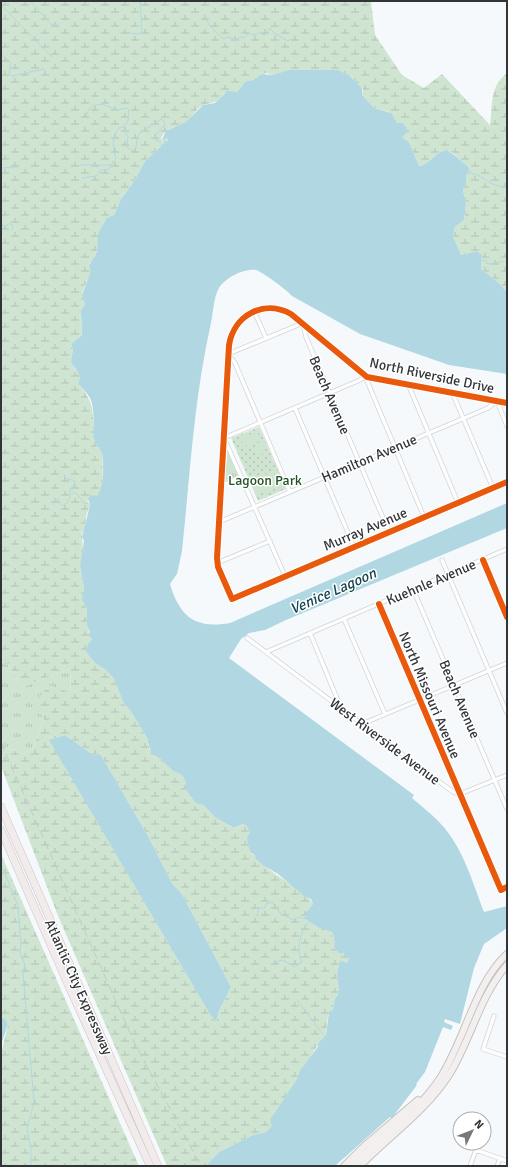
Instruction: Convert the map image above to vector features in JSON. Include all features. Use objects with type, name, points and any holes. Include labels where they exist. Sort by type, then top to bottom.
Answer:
[{"type":"highway","name":"Atlantic City Expressway","points":[[1,807],[150,1161]]},
{"type":"highway","name":"Atlantic City Expressway","points":[[1,830],[56,958],[150,1161],[158,1166]]},
{"type":"highway","points":[[352,1166],[414,1110],[446,1069],[486,981],[494,968],[507,954]]},
{"type":"highway","points":[[360,1166],[417,1115],[442,1086],[464,1047],[487,993],[507,965]]},
{"type":"highway","points":[[344,1166],[419,1099],[446,1069]]},
{"type":"street","name":"North Riverside Drive","points":[[254,311],[266,308],[280,309],[292,314],[365,376],[507,403]]},
{"type":"street","points":[[266,338],[254,311],[243,318],[236,326],[231,336],[228,354],[217,563],[270,541]]},
{"type":"street","points":[[228,354],[302,323]]},
{"type":"street","name":"Beach Avenue","points":[[302,323],[306,337],[389,532]]},
{"type":"street","points":[[228,354],[233,359],[290,492]]},
{"type":"street","points":[[224,438],[360,380],[365,376],[424,517]]},
{"type":"street","points":[[408,384],[458,502]]},
{"type":"street","points":[[452,392],[493,488]]},
{"type":"street","points":[[497,401],[507,426]]},
{"type":"street","name":"Hamilton Avenue","points":[[219,522],[463,418],[492,405],[497,401]]},
{"type":"street","points":[[295,408],[354,547]]},
{"type":"street","points":[[224,438],[285,576]]},
{"type":"street","name":"Murray Avenue","points":[[217,563],[232,599],[507,482]]},
{"type":"street","name":"Kuehnle Avenue","points":[[266,652],[507,549]]},
{"type":"street","points":[[442,560],[507,713]]},
{"type":"street","points":[[483,560],[507,617]]},
{"type":"street","name":"Beach Avenue","points":[[413,589],[507,809]]},
{"type":"street","name":"North Missouri Avenue","points":[[379,604],[460,794]]},
{"type":"street","points":[[344,619],[385,714]]},
{"type":"street","points":[[310,633],[342,709]]},
{"type":"street","name":"West Riverside Avenue","points":[[247,638],[453,792],[460,794]]},
{"type":"street","points":[[362,724],[507,663]]},
{"type":"street","points":[[507,775],[460,794],[501,890],[507,887]]},
{"type":"street","points":[[494,1016],[483,1049],[507,1057]]},
{"type":"street","points":[[470,1166],[476,1150],[507,1161]]},
{"type":"street","points":[[497,1166],[500,1158]]},
{"type":"green space","points":[[1,1],[371,1],[375,35],[402,75],[424,88],[442,74],[490,125],[495,90],[501,78],[507,73],[507,292],[499,283],[481,269],[482,256],[476,251],[461,255],[453,236],[455,227],[464,220],[466,204],[463,190],[466,175],[470,169],[454,154],[447,151],[439,153],[423,165],[419,166],[409,142],[402,137],[403,123],[397,123],[389,112],[374,108],[362,95],[363,89],[350,76],[339,71],[287,71],[272,75],[266,73],[253,80],[246,81],[237,92],[224,93],[217,101],[202,106],[188,121],[165,132],[161,140],[162,142],[167,138],[168,140],[145,161],[136,178],[122,197],[114,215],[104,222],[99,234],[99,244],[94,259],[89,264],[90,273],[82,293],[85,305],[81,316],[82,335],[71,344],[73,350],[73,366],[80,374],[78,384],[88,397],[92,409],[95,440],[102,455],[103,464],[100,492],[97,496],[87,501],[90,505],[86,516],[85,529],[82,533],[83,551],[80,566],[84,588],[83,602],[87,609],[90,637],[92,639],[87,648],[88,654],[95,663],[106,670],[114,679],[124,704],[130,710],[147,738],[150,751],[169,765],[173,771],[182,775],[186,782],[186,790],[196,802],[203,805],[213,815],[235,828],[243,824],[247,825],[250,833],[251,854],[255,855],[265,866],[303,893],[309,899],[313,904],[306,912],[312,923],[332,933],[334,948],[340,954],[345,953],[349,958],[347,963],[339,962],[337,975],[339,992],[334,1001],[333,1010],[328,1015],[326,1035],[309,1059],[273,1126],[266,1132],[253,1135],[219,1152],[206,1166],[167,1166],[58,916],[1,766],[1,745],[22,754],[32,750],[44,719],[33,705],[49,685],[71,693],[70,669],[22,687],[1,654]],"holes":[[[65,735],[92,754],[101,755],[148,836],[172,883],[182,894],[231,987],[219,1011],[216,1022],[211,1016],[50,740]]]},
{"type":"green space","name":"Lagoon Park","points":[[259,427],[286,489],[258,501],[231,438]]},
{"type":"green space","points":[[257,431],[261,441],[244,447],[240,439]]},
{"type":"green space","points":[[258,444],[262,444],[264,445],[264,453],[258,454],[255,451],[255,447]]},
{"type":"green space","points":[[227,452],[239,475],[226,482],[225,481]]},
{"type":"green space","points":[[273,471],[280,485],[258,495],[251,480]]},
{"type":"green space","points":[[1,654],[22,687],[70,669],[71,693],[44,719],[32,750],[22,754],[1,745]]},
{"type":"green space","points":[[1,854],[139,1166],[1,1166],[1,1055],[8,1024],[1,1015]]},
{"type":"water","name":"Venice Lagoon","points":[[289,70],[338,70],[350,76],[362,88],[362,95],[374,108],[391,113],[397,123],[403,123],[408,131],[402,137],[409,142],[419,166],[427,163],[439,153],[447,150],[470,169],[466,175],[466,183],[463,190],[466,204],[464,220],[455,227],[453,236],[461,255],[476,251],[482,255],[481,269],[499,283],[507,292],[507,374],[449,365],[360,334],[292,296],[264,274],[256,270],[241,272],[230,277],[217,291],[205,351],[196,408],[182,551],[177,574],[170,584],[179,605],[191,618],[198,622],[207,624],[230,623],[507,503],[507,528],[265,630],[249,633],[241,639],[229,658],[414,795],[412,798],[437,820],[448,832],[455,843],[466,865],[484,912],[507,906],[507,928],[484,944],[474,968],[460,1024],[445,1019],[444,1022],[453,1026],[451,1030],[443,1027],[425,1072],[416,1084],[417,1085],[392,1118],[390,1117],[335,1166],[206,1166],[219,1152],[253,1135],[266,1132],[272,1126],[270,1120],[297,1079],[300,1071],[317,1048],[319,1042],[326,1035],[329,1012],[333,1010],[334,1001],[339,992],[337,975],[339,962],[341,961],[347,963],[349,958],[344,956],[345,953],[340,954],[334,948],[334,936],[331,932],[319,927],[305,918],[306,912],[313,904],[311,899],[304,896],[278,874],[264,866],[256,859],[255,855],[251,853],[247,838],[250,833],[247,826],[243,824],[234,828],[215,817],[203,805],[196,803],[185,789],[186,782],[182,775],[173,771],[162,760],[151,753],[147,738],[130,710],[124,704],[114,679],[106,670],[95,663],[87,653],[86,648],[92,639],[89,636],[90,631],[87,625],[87,609],[82,600],[84,588],[80,566],[84,541],[82,537],[90,505],[88,499],[90,495],[97,496],[99,492],[103,476],[103,464],[102,454],[94,438],[92,402],[78,384],[80,377],[71,360],[73,350],[71,344],[82,335],[81,310],[85,305],[82,295],[90,273],[89,265],[97,251],[99,231],[107,218],[114,215],[121,199],[136,178],[145,161],[168,140],[167,138],[161,142],[166,131],[186,122],[203,105],[215,103],[227,91],[237,92],[246,81],[253,80],[262,74],[272,75]]},
{"type":"water","points":[[65,735],[92,754],[101,755],[148,836],[172,883],[182,894],[231,987],[219,1011],[216,1022],[211,1016],[49,740]]},
{"type":"water","points":[[1,1017],[5,1019],[8,1024],[1,1045]]},
{"type":"waterway","points":[[30,1],[52,25],[58,25]]},
{"type":"waterway","points":[[129,33],[138,34],[142,32],[140,1]]},
{"type":"waterway","points":[[1,5],[52,57]]},
{"type":"waterway","points":[[204,17],[211,27],[223,39],[228,37],[236,40],[240,37],[244,38],[249,33],[254,35],[259,33],[265,35],[270,28],[274,33],[288,41],[291,39]]},
{"type":"waterway","points":[[1,54],[11,63],[9,73],[12,76],[44,69]]},
{"type":"waterway","points":[[83,178],[97,176],[101,170],[108,170],[116,158],[113,146],[115,134],[119,128],[124,127],[128,121],[129,110],[127,108],[116,110],[98,104],[90,108],[86,117]]},
{"type":"waterway","points":[[124,128],[128,137],[127,147],[133,151],[136,148],[137,138],[140,133],[161,119],[164,121],[165,125],[154,138],[157,141],[161,141]]},
{"type":"waterway","points":[[79,165],[111,165]]},
{"type":"waterway","points":[[1,168],[17,167]]},
{"type":"waterway","points":[[470,171],[471,173],[497,186],[507,186]]},
{"type":"waterway","points":[[1,224],[5,227],[8,224],[11,224],[13,227],[12,230]]},
{"type":"waterway","points":[[482,261],[486,260],[486,263],[490,264],[504,261]]},
{"type":"waterway","points":[[53,503],[58,499],[61,505],[64,505],[69,500],[70,489],[74,486],[75,481],[65,478],[64,474]]},
{"type":"waterway","points":[[72,493],[76,493],[85,504],[88,503]]},
{"type":"waterway","points":[[1,864],[18,906],[21,943],[20,952],[25,965],[23,972],[34,1102],[27,1129],[31,1149],[31,1166]]},
{"type":"waterway","points":[[257,916],[259,908],[265,908],[266,904],[272,902],[280,913],[293,920],[299,917],[310,920],[301,935],[299,951],[302,962],[295,967],[282,960],[271,964]]},
{"type":"waterway","points":[[297,1000],[325,1037]]},
{"type":"railway","points":[[1,743],[135,1044],[201,1166]]},
{"type":"cycle path","points":[[507,403],[367,377],[291,314],[271,308],[261,309],[252,313],[237,325],[232,334],[229,345],[217,558],[218,567],[232,599],[507,482]]},
{"type":"cycle path","points":[[483,560],[507,617]]},
{"type":"cycle path","points":[[379,604],[501,890],[507,887]]}]
